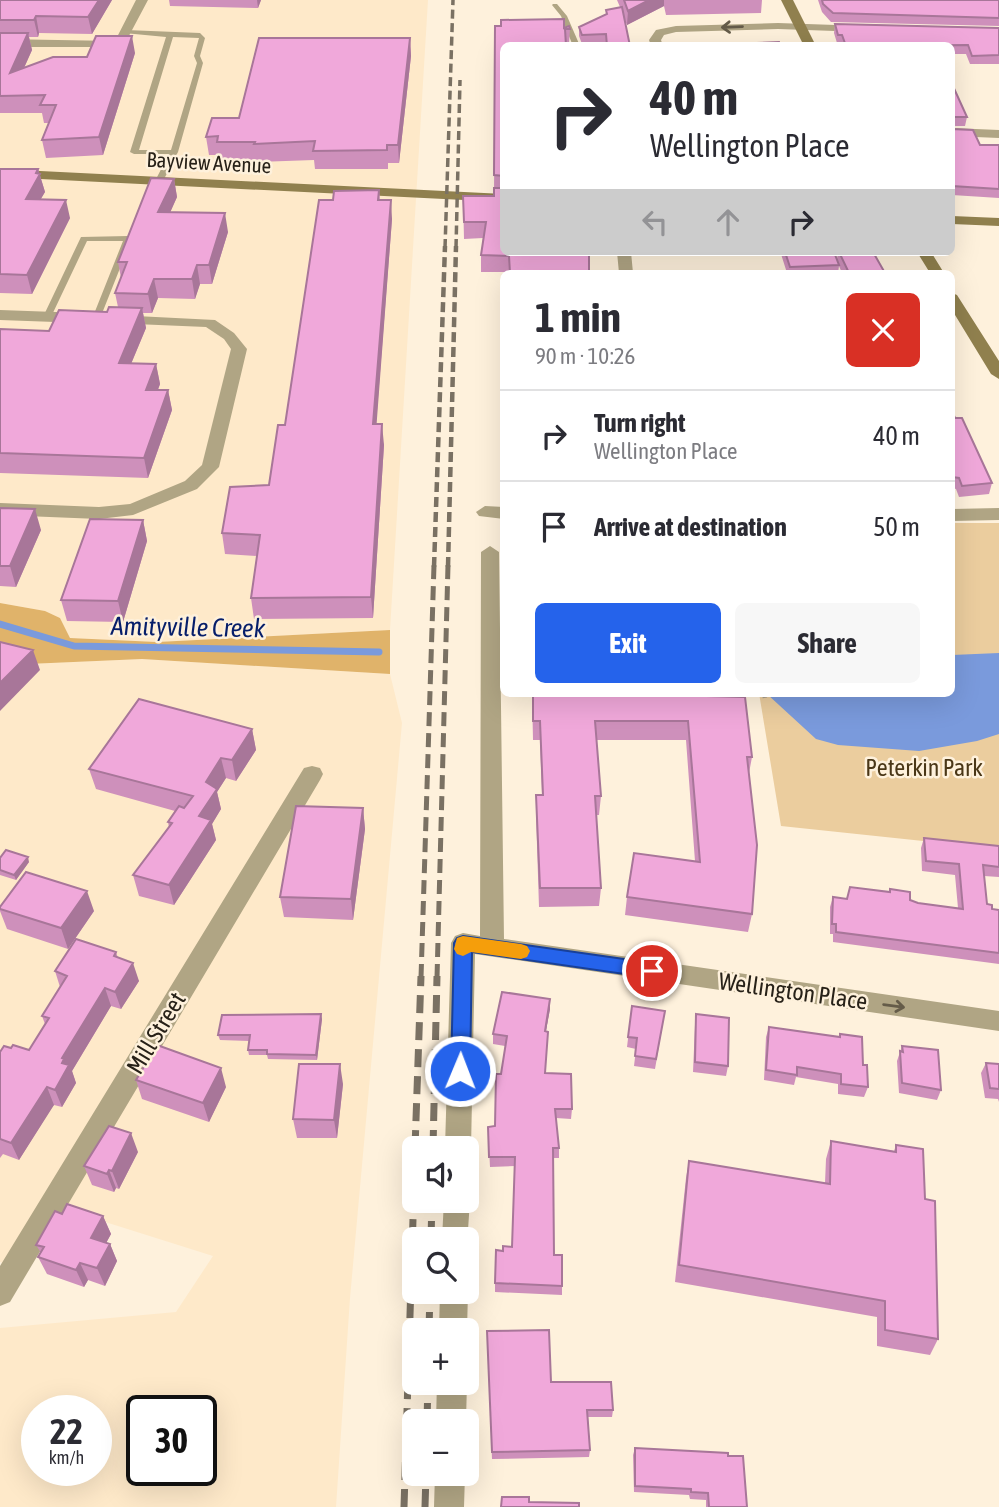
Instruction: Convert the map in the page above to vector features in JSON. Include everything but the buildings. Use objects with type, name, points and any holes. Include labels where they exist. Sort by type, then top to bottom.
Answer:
[{"type":"main road","points":[[787,0],[808,42]]},
{"type":"main road","name":"Bayview Avenue","points":[[0,173],[500,198]]},
{"type":"main road","points":[[955,220],[999,222]]},
{"type":"main road","points":[[955,303],[999,373]]},
{"type":"street","points":[[0,43],[119,45],[142,0]]},
{"type":"street","points":[[656,42],[660,32],[676,29],[879,29]]},
{"type":"street","points":[[955,132],[999,134]]},
{"type":"street","points":[[0,315],[210,323],[229,336],[239,349],[210,467],[191,485],[133,509],[99,513],[0,509]]},
{"type":"street","points":[[485,512],[500,513]]},
{"type":"street","points":[[955,514],[999,514]]},
{"type":"street","points":[[490,552],[497,674],[492,947]]},
{"type":"street","name":"Mill Street","points":[[0,1293],[312,774]]},
{"type":"street","name":"Wellington Place","points":[[458,1136],[463,943],[999,1021]]},
{"type":"street","points":[[449,1507],[450,1486]]},
{"type":"lane","points":[[555,5],[564,16],[575,42]]},
{"type":"lane","points":[[126,32],[200,35],[202,38],[197,56],[200,63],[174,152],[159,181]]},
{"type":"lane","points":[[170,35],[134,152],[174,152]]},
{"type":"lane","points":[[47,317],[84,239],[128,238],[96,319]]},
{"type":"shaded area","points":[[0,0],[428,0],[390,630],[157,642],[70,638],[60,618],[45,611],[0,603]]},
{"type":"shaded area","points":[[0,603],[45,611],[60,618],[70,638],[157,642],[390,630],[390,674],[142,659],[28,664],[0,653]]},
{"type":"shaded area","points":[[0,653],[28,664],[142,659],[390,674],[402,723],[350,1298],[336,1507],[0,1507],[0,1328],[176,1312],[213,1256],[45,1203],[9,1265],[0,1262]]},
{"type":"green space","name":"Peterkin Park","points":[[955,523],[999,523],[999,849],[781,826],[760,697],[955,697]]},
{"type":"water","points":[[999,653],[999,734],[977,741],[919,751],[838,745],[816,739],[770,697],[955,697],[955,655]]},
{"type":"waterway","name":"Amityville Creek","points":[[0,624],[74,646],[379,652]]},
{"type":"railway","points":[[445,248],[453,0]]},
{"type":"railway","points":[[456,248],[460,80]]},
{"type":"railway","points":[[434,567],[445,246]]},
{"type":"railway","points":[[448,567],[456,246]]},
{"type":"railway","points":[[421,978],[434,565]]},
{"type":"railway","points":[[437,978],[448,565]]},
{"type":"railway","points":[[415,1136],[421,976]]},
{"type":"railway","points":[[433,1136],[437,976]]},
{"type":"railway","points":[[404,1507],[413,1213]]},
{"type":"railway","points":[[431,1227],[432,1213]]},
{"type":"railway","points":[[429,1318],[430,1304]]},
{"type":"railway","points":[[427,1409],[428,1395]]},
{"type":"railway","points":[[425,1507],[426,1486]]},
{"type":"slow traffic","points":[[463,949],[463,943],[521,951]]},
{"type":"route","points":[[460,1071],[463,943],[652,971]]}]
